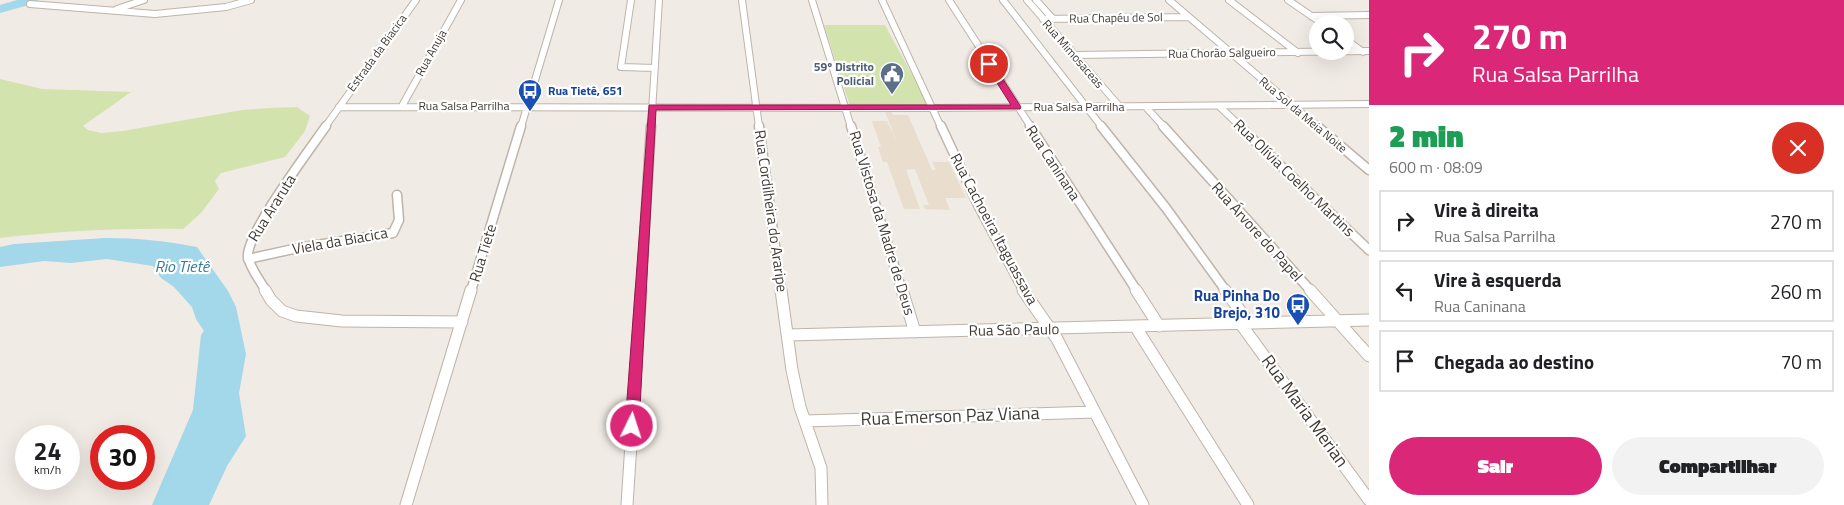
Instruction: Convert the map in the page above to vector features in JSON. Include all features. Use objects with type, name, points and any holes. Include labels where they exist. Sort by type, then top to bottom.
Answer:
[{"type":"street","points":[[30,4],[42,0]]},
{"type":"street","points":[[115,10],[144,0]]},
{"type":"street","points":[[30,4],[163,14],[226,7],[251,0]]},
{"type":"street","name":"Estrada da Biacica","points":[[339,106],[416,0]]},
{"type":"street","name":"Rua Anuja","points":[[402,106],[461,0]]},
{"type":"street","name":"Rua Tiete","points":[[406,505],[559,0]]},
{"type":"street","points":[[631,0],[621,67],[655,68]]},
{"type":"street","points":[[627,505],[660,0]]},
{"type":"street","name":"Rua Cordilheira do Araripe","points":[[742,0],[796,392],[821,468],[821,504]]},
{"type":"street","name":"Rua Vistosa da Madre de Deus","points":[[812,0],[915,332]]},
{"type":"street","name":"Rua Cachoeira Itaguassava","points":[[882,0],[978,205],[1009,265],[1050,329],[1144,505]]},
{"type":"street","name":"Rua Caninana","points":[[949,0],[1159,326]]},
{"type":"street","name":"Rua Maria Merian","points":[[1004,0],[1176,221],[1244,323],[1369,500]]},
{"type":"street","name":"Rua Mimosaceas","points":[[1026,0],[1120,107]]},
{"type":"street","name":"Rua Mimosaceas","points":[[1036,0],[1053,19]]},
{"type":"street","name":"Rua Sol da Meia Noite","points":[[1168,0],[1369,170]]},
{"type":"street","points":[[1229,0],[1298,52]]},
{"type":"street","points":[[1288,0],[1310,15]]},
{"type":"street","points":[[1354,15],[1369,15]]},
{"type":"street","name":"Rua Chapéu de Sol","points":[[1043,19],[1188,17]]},
{"type":"street","points":[[1354,44],[1366,51]]},
{"type":"street","name":"Rua Chorão Salgueiro","points":[[1074,55],[1366,51]]},
{"type":"street","name":"Rua Salsa Parrilha","points":[[339,106],[933,108],[1369,104]]},
{"type":"street","name":"Rua Araruta","points":[[339,106],[257,228],[248,247],[248,258],[271,300],[282,311],[296,316],[342,321],[462,322]]},
{"type":"street","name":"Rua Olívia Coelho Martins","points":[[1219,106],[1369,250]]},
{"type":"street","name":"Rua Árvore do Papel","points":[[1146,107],[1369,356]]},
{"type":"street","name":"Viela da Biacica","points":[[248,258],[393,232],[396,230],[400,209],[397,195]]},
{"type":"street","name":"Rua São Paulo","points":[[788,335],[1369,320]]},
{"type":"street","points":[[1136,326],[1248,505]]},
{"type":"street","name":"Rua Emerson Paz Viana","points":[[805,420],[1095,412]]},
{"type":"shaded area","points":[[885,111],[891,111],[893,115],[908,115],[932,170],[936,170],[932,162],[949,162],[966,198],[945,198],[950,210],[925,209],[923,205],[929,205],[915,169],[906,170],[920,209],[904,209],[887,162],[883,162],[878,147],[881,147],[872,121],[887,121],[897,143]]},
{"type":"green space","points":[[824,25],[885,25],[929,106],[850,106]]},
{"type":"green space","points":[[0,79],[42,89],[131,92],[83,126],[88,130],[102,133],[242,110],[297,107],[310,116],[305,131],[285,157],[221,173],[215,181],[219,189],[201,213],[183,229],[91,231],[0,238]]},
{"type":"water","name":"Rio Tietê","points":[[105,238],[151,240],[197,247],[228,291],[236,307],[246,354],[239,393],[246,436],[227,466],[209,505],[178,505],[201,450],[205,426],[217,388],[209,361],[212,343],[196,319],[192,307],[174,287],[161,278],[153,266],[107,259],[71,263],[44,261],[0,267],[0,247],[14,244]]},
{"type":"waterway","points":[[0,9],[31,0]]},
{"type":"waterway","name":"Rio Tietê","points":[[167,505],[206,410],[213,335]]},
{"type":"place","name":"59º Distrito Policial","points":[[892,95]]},
{"type":"place","name":"Rua Tietê, 651","points":[[530,112]]},
{"type":"place","name":"Rua Pinha Do Brejo, 310","points":[[1298,326]]},
{"type":"route","points":[[632,426],[652,107],[1017,107],[989,64]]}]
